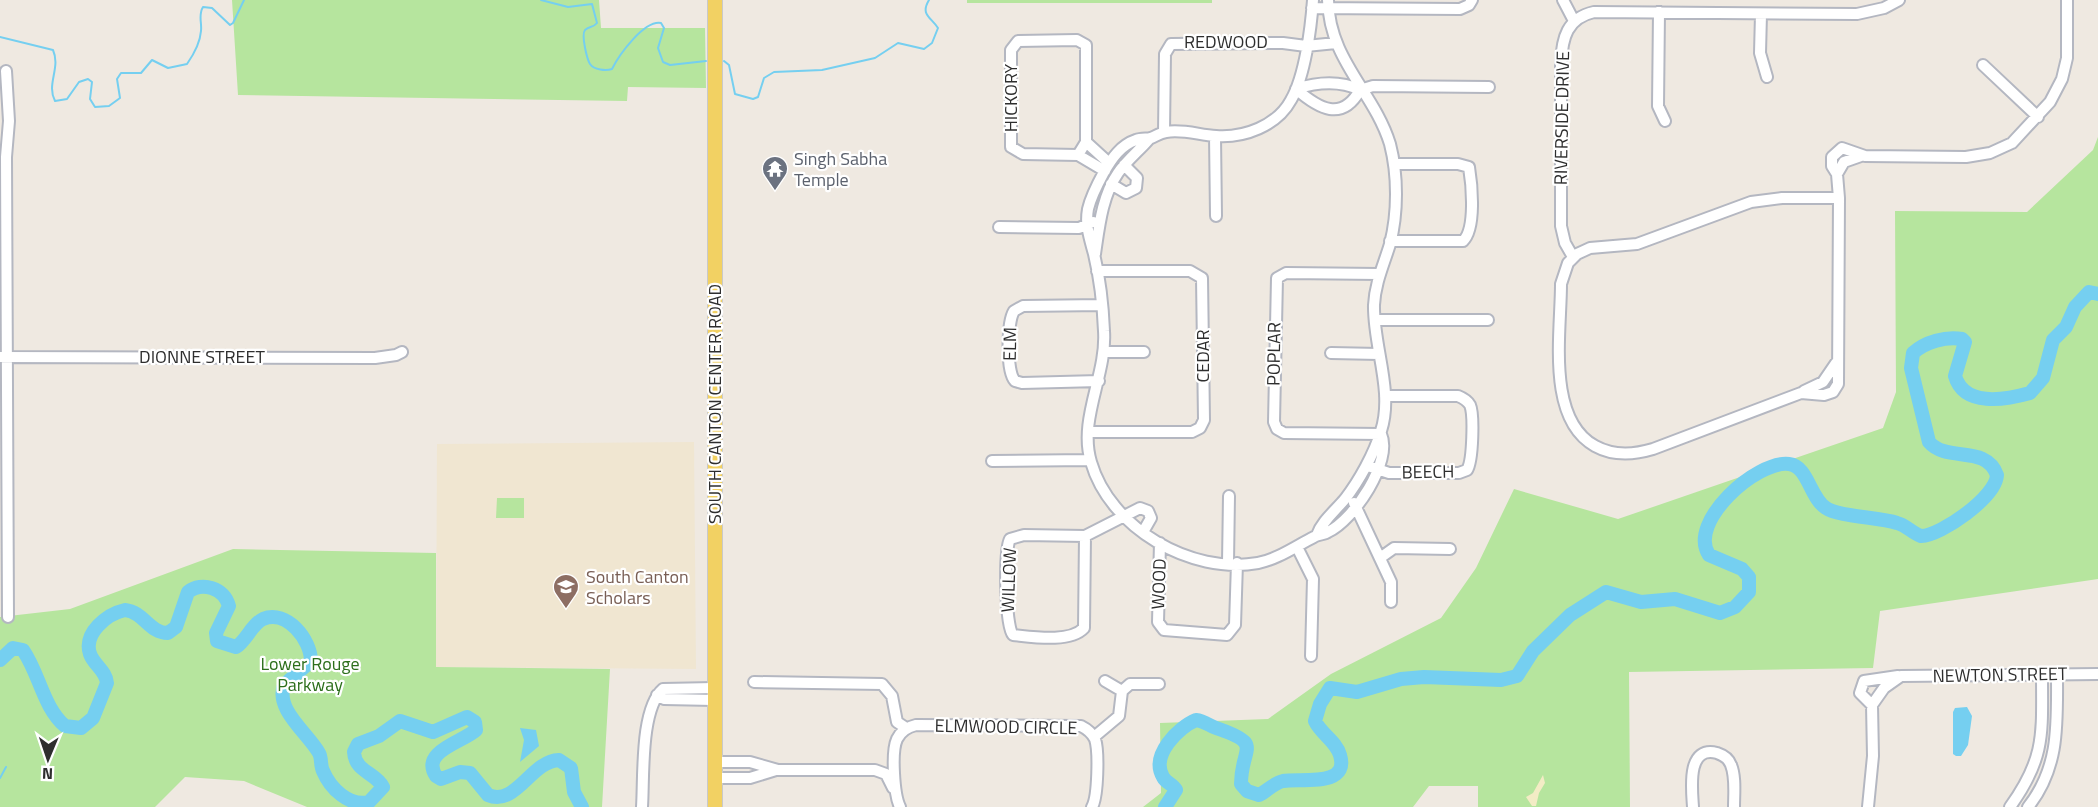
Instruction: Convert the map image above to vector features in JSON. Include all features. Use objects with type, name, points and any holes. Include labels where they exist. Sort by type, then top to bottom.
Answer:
[{"type":"main road","name":"SOUTH CANTON CENTER ROAD","points":[[715,0],[715,807]]},
{"type":"street","points":[[1328,4],[1336,43],[1360,90],[1382,124],[1394,164],[1395,215],[1374,295],[1385,396],[1381,434],[1384,449],[1378,470],[1357,505],[1328,533],[1317,535],[1297,548],[1258,562],[1204,562],[1160,543],[1124,516],[1102,489],[1090,460],[1088,432],[1104,352],[1102,305],[1095,256],[1087,224],[1091,198],[1114,154],[1137,140],[1164,132],[1236,136],[1260,129],[1283,111],[1296,89],[1306,46],[1312,4],[1328,4],[1460,9],[1469,5],[1472,0]]},
{"type":"street","points":[[1563,0],[1574,21],[1594,12],[1857,14],[1884,8],[1899,0]]},
{"type":"street","points":[[1839,198],[1782,198],[1750,202],[1637,244],[1590,248],[1573,257],[1566,267],[1561,284],[1561,393],[1571,423],[1594,445],[1619,454],[1644,452],[1801,393],[1824,395],[1833,392],[1839,384],[1837,360],[1839,198],[1837,174],[1831,162],[1837,150],[1846,149],[1861,156],[1983,155],[2012,142],[2038,117],[2058,90],[2065,69],[2067,0]]},
{"type":"street","points":[[1659,12],[1658,106],[1665,121]]},
{"type":"street","points":[[1761,14],[1760,53],[1767,77]]},
{"type":"street","name":"RIVERSIDE DRIVE","points":[[1573,257],[1565,243],[1561,226],[1561,86],[1562,43],[1565,32],[1574,21]]},
{"type":"street","name":"HICKORY","points":[[1086,142],[1086,45],[1077,40],[1018,41],[1011,50],[1011,147],[1023,154],[1078,155],[1107,167]]},
{"type":"street","name":"REDWOOD","points":[[1164,132],[1165,54],[1171,44],[1283,43],[1306,46],[1336,43]]},
{"type":"street","points":[[1983,65],[2038,117]]},
{"type":"street","points":[[6,71],[9,121],[6,157],[4,357],[8,617]]},
{"type":"street","points":[[1296,89],[1317,83],[1336,83],[1347,84],[1360,90]]},
{"type":"street","points":[[1296,89],[1309,101],[1331,110],[1347,106],[1360,90],[1373,86],[1489,87]]},
{"type":"street","points":[[1215,136],[1216,216]]},
{"type":"street","points":[[1095,256],[1100,222],[1112,184],[1121,169],[1150,138]]},
{"type":"street","points":[[1078,155],[1086,142],[1107,167],[1121,169],[1137,178],[1136,189],[1126,193],[1112,184]]},
{"type":"street","points":[[1390,241],[1463,241],[1469,235],[1470,224],[1469,167],[1458,164],[1394,164]]},
{"type":"street","points":[[999,227],[1079,228],[1100,222]]},
{"type":"street","name":"CEDAR","points":[[1088,432],[1192,432],[1200,428],[1204,420],[1202,278],[1190,271],[1097,271]]},
{"type":"street","name":"POPLAR","points":[[1379,274],[1286,273],[1277,278],[1274,422],[1277,429],[1284,433],[1381,434]]},
{"type":"street","name":"ELM","points":[[1099,381],[1022,384],[1015,381],[1009,372],[1010,321],[1014,311],[1023,306],[1102,305]]},
{"type":"street","points":[[1375,320],[1488,320]]},
{"type":"street","name":"DIONNE STREET","points":[[4,357],[375,358],[402,352]]},
{"type":"street","points":[[1104,352],[1144,352]]},
{"type":"street","points":[[1330,353],[1379,354]]},
{"type":"street","name":"BEECH","points":[[1378,470],[1389,473],[1459,473],[1467,470],[1471,461],[1471,410],[1465,399],[1458,396],[1385,396]]},
{"type":"street","points":[[1317,535],[1320,526],[1346,497],[1381,434]]},
{"type":"street","points":[[992,461],[1090,460]]},
{"type":"street","points":[[1365,465],[1378,470]]},
{"type":"street","points":[[1229,496],[1232,563]]},
{"type":"street","points":[[1346,497],[1357,505],[1391,582],[1391,602]]},
{"type":"street","points":[[1124,516],[1140,508],[1148,511],[1151,518],[1143,532]]},
{"type":"street","name":"WILLOW","points":[[1085,536],[1084,628],[1078,635],[1067,637],[1013,635],[1008,629],[1007,616],[1007,550],[1010,539],[1024,535],[1085,536],[1124,516]]},
{"type":"street","name":"WOOD","points":[[1160,543],[1158,622],[1164,630],[1227,635],[1235,625],[1232,563]]},
{"type":"street","points":[[1297,548],[1313,579],[1311,656]]},
{"type":"street","points":[[1380,558],[1394,548],[1450,549]]},
{"type":"street","points":[[2010,807],[2030,777],[2040,752],[2042,674]]},
{"type":"street","points":[[2028,807],[2043,785],[2054,755],[2057,674]]},
{"type":"street","name":"NEWTON STREET","points":[[1872,705],[1860,693],[1864,681],[1901,676],[2098,674]]},
{"type":"street","points":[[1858,807],[1868,801],[1873,756],[1872,705],[1884,688],[1901,676]]},
{"type":"street","points":[[1105,681],[1122,691]]},
{"type":"street","points":[[754,682],[882,684],[892,696],[897,722],[906,728],[897,738],[895,794]]},
{"type":"street","points":[[1094,737],[1119,716],[1122,691],[1130,684],[1159,684]]},
{"type":"street","points":[[642,807],[648,719],[657,695],[664,699],[714,694]]},
{"type":"street","name":"ELMWOOD CIRCLE","points":[[906,728],[916,725],[1076,725],[1087,729],[1094,737],[1096,797],[1092,807]]},
{"type":"street","points":[[715,762],[750,762],[778,770],[875,770],[888,764],[895,750]]},
{"type":"street","points":[[1693,807],[1693,767],[1700,756],[1712,752],[1722,755],[1731,764],[1734,807]]},
{"type":"street","points":[[715,778],[750,778],[778,770]]},
{"type":"street","points":[[875,770],[889,777],[900,807]]},
{"type":"shaded area","name":"South Canton Scholars","points":[[694,442],[696,669],[436,667],[437,444]]},
{"type":"green space","points":[[232,0],[599,0],[601,28],[705,28],[706,88],[628,87],[627,101],[238,95]]},
{"type":"green space","points":[[967,0],[1212,0],[1212,3],[967,3]]},
{"type":"green space","points":[[2098,137],[2098,579],[1880,611],[1873,668],[1629,672],[1630,807],[1478,807],[1478,786],[1429,786],[1413,807],[1143,807],[1161,793],[1160,723],[1268,719],[1331,674],[1441,618],[1476,568],[1514,489],[1618,519],[1883,428],[1896,392],[1895,211],[2027,212],[2093,150]]},
{"type":"green space","points":[[497,498],[524,498],[524,518],[496,518]]},
{"type":"green space","name":"Lower Rouge Parkway","points":[[233,549],[436,553],[436,667],[610,669],[602,807],[307,807],[244,781],[185,777],[155,807],[0,807],[0,617],[70,609]]},
{"type":"sand","points":[[1543,775],[1545,783],[1539,793],[1536,806],[1532,806],[1526,797],[1533,793]]},
{"type":"water","points":[[1967,707],[1972,716],[1968,745],[1961,756],[1956,756],[1953,754],[1953,712],[1955,708]]},
{"type":"water","points":[[520,728],[536,730],[539,746],[520,762],[524,740]]},
{"type":"waterway","points":[[0,37],[53,50],[55,63],[52,88],[55,101],[67,99],[79,82],[88,79],[92,82],[90,99],[95,107],[109,106],[120,98],[117,79],[121,73],[141,73],[152,60],[168,68],[187,64],[199,40],[203,7],[212,8],[230,25],[244,0]]},
{"type":"waterway","points":[[541,0],[568,7],[592,4],[597,23],[585,30],[584,42],[590,64],[597,69],[612,69],[620,55],[640,33],[647,27],[661,23],[664,28],[658,48],[663,62],[670,65],[706,61]]},
{"type":"waterway","points":[[724,61],[729,65],[735,94],[753,99],[758,97],[764,78],[774,72],[822,70],[875,58],[898,43],[924,49],[932,43],[938,28],[926,13],[929,0]]},
{"type":"waterway","points":[[1165,807],[1176,790],[1164,779],[1160,769],[1163,751],[1175,735],[1196,720],[1233,734],[1246,744],[1241,784],[1247,791],[1259,795],[1283,781],[1322,779],[1338,773],[1341,765],[1338,750],[1315,721],[1320,704],[1330,688],[1357,692],[1401,679],[1424,677],[1501,680],[1517,676],[1533,651],[1570,615],[1606,592],[1641,602],[1675,599],[1720,613],[1735,607],[1749,592],[1749,577],[1742,569],[1709,555],[1705,541],[1708,526],[1716,511],[1744,482],[1775,465],[1789,464],[1801,470],[1816,497],[1832,511],[1897,523],[1921,536],[1942,529],[1978,504],[1988,494],[1997,475],[1992,466],[1984,460],[1975,456],[1946,452],[1929,442],[1911,368],[1913,353],[1936,341],[1949,338],[1962,339],[1965,342],[1955,376],[1967,393],[1986,399],[2009,398],[2030,393],[2043,378],[2053,340],[2066,327],[2075,307],[2089,292],[2098,294]]},
{"type":"waterway","points":[[0,660],[13,648],[23,650],[52,710],[65,726],[81,728],[93,718],[107,683],[90,654],[90,639],[98,626],[104,620],[125,610],[137,614],[156,630],[168,633],[176,627],[188,592],[200,587],[212,588],[222,595],[229,606],[216,633],[217,641],[236,647],[259,621],[272,617],[289,622],[307,644],[311,661],[284,685],[282,694],[284,703],[294,721],[319,753],[322,769],[330,784],[341,795],[354,802],[369,802],[383,787],[355,759],[354,752],[358,744],[379,736],[400,721],[433,732],[467,717],[475,722],[476,730],[438,754],[433,767],[436,776],[441,779],[460,772],[470,773],[488,795],[498,797],[507,795],[549,762],[559,760],[571,768],[574,792],[582,807]]},
{"type":"waterway","points":[[0,778],[6,767]]},
{"type":"place","name":"Singh Sabha Temple","points":[[775,192]]},
{"type":"place","name":"South Canton Scholars","points":[[566,610]]}]
